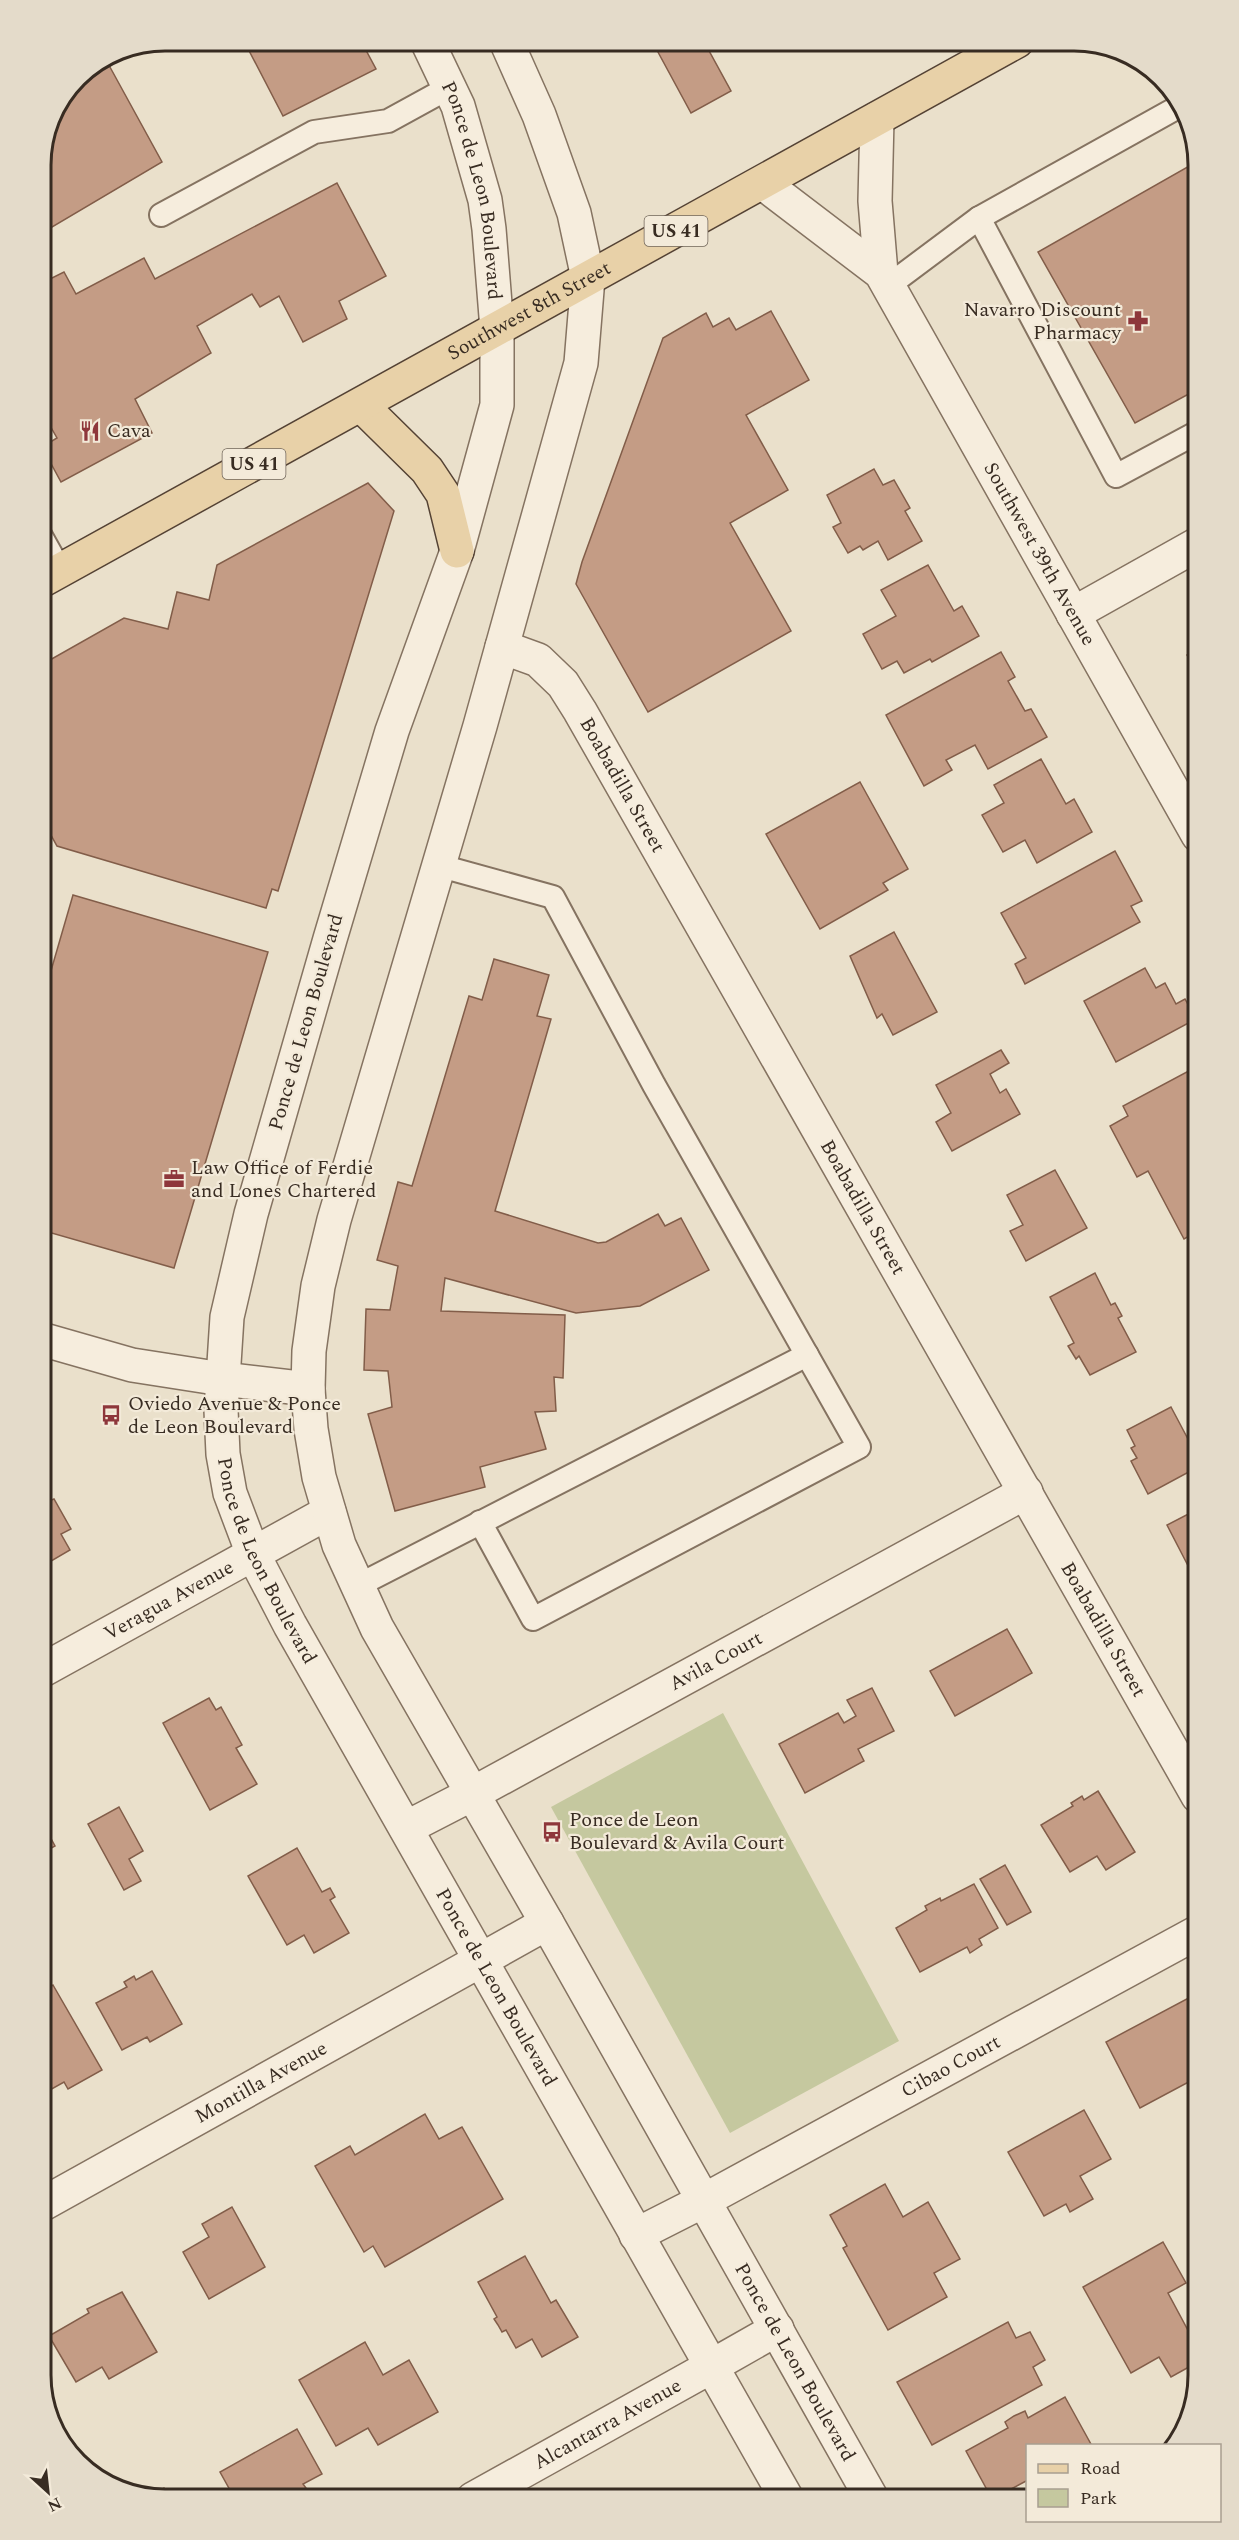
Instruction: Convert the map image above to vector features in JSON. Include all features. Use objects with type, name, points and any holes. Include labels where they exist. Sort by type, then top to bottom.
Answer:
[{"type":"main road","name":"Southwest 8th Street","points":[[51,574],[999,51]]},
{"type":"main road","points":[[361,405],[427,470],[438,486],[443,494],[457,551]]},
{"type":"street","name":"Ponce de Leon Boulevard","points":[[432,51],[461,116],[484,200],[489,229],[497,329],[497,405],[457,551],[392,731],[251,1214],[227,1317],[222,1379],[223,1455],[230,1493],[253,1554],[781,2489]]},
{"type":"street","name":"Ponce de Leon Boulevard","points":[[510,51],[539,115],[565,183],[588,278],[581,363],[502,647],[334,1220],[318,1286],[309,1351],[308,1389],[319,1477],[328,1512],[357,1586],[377,1628],[547,1923],[866,2489]]},
{"type":"street","name":"Southwest 39th Avenue","points":[[877,119],[875,201],[885,280]]},
{"type":"street","name":"Southwest 39th Avenue","points":[[763,183],[885,280],[1188,817]]},
{"type":"street","points":[[1073,614],[1188,550]]},
{"type":"street","name":"Boabadilla Street","points":[[502,647],[538,660],[569,693],[1188,1778]]},
{"type":"street","points":[[51,1342],[132,1365],[308,1389]]},
{"type":"street","name":"Avila Court","points":[[406,1828],[1026,1492]]},
{"type":"street","name":"Veragua Avenue","points":[[51,1665],[328,1512]]},
{"type":"street","name":"Montilla Avenue","points":[[51,2199],[547,1923]]},
{"type":"street","name":"Cibao Court","points":[[636,2235],[703,2201],[1188,1937]]},
{"type":"street","name":"Alcantarra Avenue","points":[[491,2489],[777,2329]]},
{"type":"lane","points":[[161,215],[314,132],[388,121],[450,87]]},
{"type":"lane","points":[[885,280],[979,218],[1174,110]]},
{"type":"lane","points":[[979,218],[1116,476],[1188,437]]},
{"type":"lane","points":[[437,865],[553,897],[654,1085],[859,1447],[533,1619],[480,1522]]},
{"type":"lane","points":[[357,1586],[807,1355]]},
{"type":"green space","points":[[723,1713],[899,2041],[730,2133],[551,1807]]},
{"type":"building","points":[[249,51],[366,51],[376,69],[283,116]]},
{"type":"building","points":[[657,51],[709,51],[731,91],[691,113]]},
{"type":"building","points":[[108,66],[162,162],[51,228],[51,157],[55,135],[74,95],[84,84]]},
{"type":"building","name":"Navarro Discount Pharmacy","points":[[1188,167],[1188,394],[1135,423],[1038,252]]},
{"type":"building","points":[[337,183],[386,276],[339,301],[347,319],[303,342],[279,296],[260,307],[252,294],[197,326],[211,353],[135,399],[152,433],[61,482],[51,464],[51,442],[57,438],[51,428],[51,278],[64,272],[76,294],[144,258],[155,279]]},
{"type":"building","points":[[771,311],[809,380],[746,415],[788,490],[730,523],[791,631],[648,712],[576,584],[582,562],[663,338],[706,313],[713,327],[729,318],[736,330]]},
{"type":"building","points":[[874,469],[883,485],[894,480],[910,508],[905,511],[922,541],[888,560],[878,541],[863,550],[860,546],[848,553],[833,527],[841,523],[827,495]]},
{"type":"building","points":[[368,483],[394,511],[278,891],[272,889],[266,908],[57,846],[51,835],[51,659],[124,618],[168,629],[177,592],[209,600],[217,565]]},
{"type":"building","points":[[928,565],[954,611],[962,606],[979,636],[932,662],[930,659],[904,673],[897,661],[882,669],[863,634],[896,616],[881,590]]},
{"type":"building","points":[[1001,652],[1015,677],[1008,681],[1025,711],[1031,709],[1047,737],[988,769],[975,745],[946,760],[952,770],[924,786],[886,715]]},
{"type":"building","points":[[1041,759],[1066,804],[1074,799],[1092,832],[1037,863],[1025,840],[1003,852],[982,815],[1004,803],[994,785]]},
{"type":"building","points":[[860,782],[908,869],[883,883],[888,890],[820,929],[766,834]]},
{"type":"building","points":[[1115,851],[1142,901],[1131,906],[1140,922],[1025,984],[1015,964],[1026,958],[1001,913]]},
{"type":"building","points":[[73,895],[268,952],[174,1268],[51,1233],[51,971]]},
{"type":"building","points":[[894,932],[937,1012],[893,1035],[882,1014],[877,1018],[850,956]]},
{"type":"building","points":[[494,959],[549,975],[537,1016],[551,1019],[495,1211],[598,1243],[606,1242],[658,1214],[665,1226],[681,1218],[709,1270],[640,1306],[576,1313],[445,1278],[441,1311],[565,1315],[563,1378],[554,1377],[556,1411],[535,1412],[546,1449],[480,1467],[485,1487],[395,1511],[368,1414],[392,1407],[388,1371],[364,1370],[366,1309],[390,1310],[398,1266],[377,1260],[398,1182],[412,1186],[469,996],[482,1000]]},
{"type":"building","points":[[1145,968],[1156,988],[1165,983],[1176,1004],[1185,999],[1188,1004],[1188,1023],[1116,1062],[1084,1001]]},
{"type":"building","points":[[1001,1050],[1009,1063],[990,1074],[1000,1093],[1006,1089],[1020,1114],[952,1151],[936,1122],[951,1113],[936,1085]]},
{"type":"building","points":[[1188,1071],[1188,1237],[1184,1239],[1148,1171],[1137,1177],[1110,1126],[1128,1116],[1123,1106]]},
{"type":"building","points":[[1055,1170],[1087,1228],[1026,1261],[1010,1231],[1023,1225],[1007,1195]]},
{"type":"building","points":[[1095,1273],[1111,1305],[1115,1303],[1122,1316],[1118,1318],[1136,1352],[1090,1375],[1079,1356],[1076,1359],[1068,1346],[1074,1343],[1050,1297]]},
{"type":"building","points":[[1171,1407],[1188,1439],[1188,1472],[1148,1494],[1131,1461],[1137,1458],[1131,1448],[1135,1446],[1127,1430]]},
{"type":"building","points":[[54,1499],[71,1529],[61,1534],[70,1550],[51,1561],[51,1500]]},
{"type":"building","points":[[1188,1514],[1188,1566],[1167,1525]]},
{"type":"building","points":[[1007,1629],[1032,1673],[955,1716],[930,1671]]},
{"type":"building","points":[[872,1688],[894,1731],[858,1749],[864,1761],[805,1793],[779,1744],[838,1713],[844,1723],[856,1716],[847,1700]]},
{"type":"building","points":[[209,1698],[216,1710],[221,1707],[242,1745],[236,1748],[257,1784],[210,1810],[163,1723]]},
{"type":"building","points":[[1098,1791],[1135,1852],[1106,1870],[1097,1856],[1070,1872],[1041,1825],[1073,1806],[1071,1803],[1082,1796],[1084,1800]]},
{"type":"building","points":[[119,1807],[143,1851],[129,1859],[141,1881],[124,1890],[88,1824]]},
{"type":"building","points":[[297,1848],[322,1892],[330,1888],[335,1897],[330,1900],[349,1933],[314,1953],[304,1935],[287,1945],[248,1876]]},
{"type":"building","points":[[1005,1865],[1031,1912],[1007,1925],[980,1879]]},
{"type":"building","points":[[974,1884],[998,1928],[979,1939],[982,1945],[970,1953],[967,1947],[920,1972],[896,1928],[927,1910],[925,1906],[940,1898],[941,1901]]},
{"type":"building","points":[[152,1971],[182,2024],[150,2042],[147,2037],[122,2050],[96,2003],[127,1987],[124,1982],[134,1976],[136,1980]]},
{"type":"building","points":[[53,1985],[102,2070],[68,2089],[64,2082],[51,2089],[51,1986]]},
{"type":"building","points":[[1188,1998],[1188,2082],[1140,2108],[1106,2042]]},
{"type":"building","points":[[1084,2110],[1111,2159],[1080,2176],[1093,2199],[1070,2212],[1066,2204],[1044,2216],[1008,2152]]},
{"type":"building","points":[[425,2114],[439,2139],[462,2127],[503,2199],[385,2267],[373,2246],[364,2252],[315,2166],[350,2146],[355,2155]]},
{"type":"building","points":[[885,2184],[903,2217],[928,2202],[960,2259],[934,2273],[947,2297],[888,2330],[843,2248],[847,2246],[830,2215]]},
{"type":"building","points":[[232,2207],[265,2267],[209,2299],[183,2252],[209,2237],[202,2224]]},
{"type":"building","points":[[1163,2242],[1186,2283],[1168,2293],[1188,2330],[1188,2368],[1171,2377],[1159,2357],[1131,2373],[1083,2287]]},
{"type":"building","points":[[525,2256],[551,2303],[556,2300],[578,2337],[542,2357],[532,2339],[516,2348],[506,2330],[502,2332],[494,2319],[497,2317],[478,2282]]},
{"type":"building","points":[[122,2292],[157,2352],[109,2379],[102,2367],[76,2382],[51,2339],[51,2335],[89,2313],[87,2309]]},
{"type":"building","points":[[1008,2322],[1016,2338],[1030,2332],[1045,2360],[1033,2367],[1042,2385],[932,2445],[897,2382]]},
{"type":"building","points":[[365,2342],[383,2375],[409,2360],[438,2412],[378,2445],[368,2428],[336,2446],[299,2380]]},
{"type":"building","points":[[1065,2397],[1091,2444],[1026,2444],[1026,2481],[1011,2489],[987,2489],[966,2451],[1008,2428],[1005,2422],[1014,2416],[1025,2411],[1028,2418]]},
{"type":"building","points":[[297,2429],[322,2474],[303,2484],[306,2488],[304,2489],[229,2489],[220,2472]]},
{"type":"place","name":"Navarro Discount Pharmacy","points":[[1138,321]]},
{"type":"place","name":"Cava","points":[[90,431]]},
{"type":"place","name":"Law Office of Ferdie and Lones Chartered","points":[[174,1179]]},
{"type":"place","name":"Oviedo Avenue & Ponce de Leon Boulevard","points":[[111,1415]]},
{"type":"place","name":"Ponce de Leon Boulevard & Avila Court","points":[[552,1832]]}]
